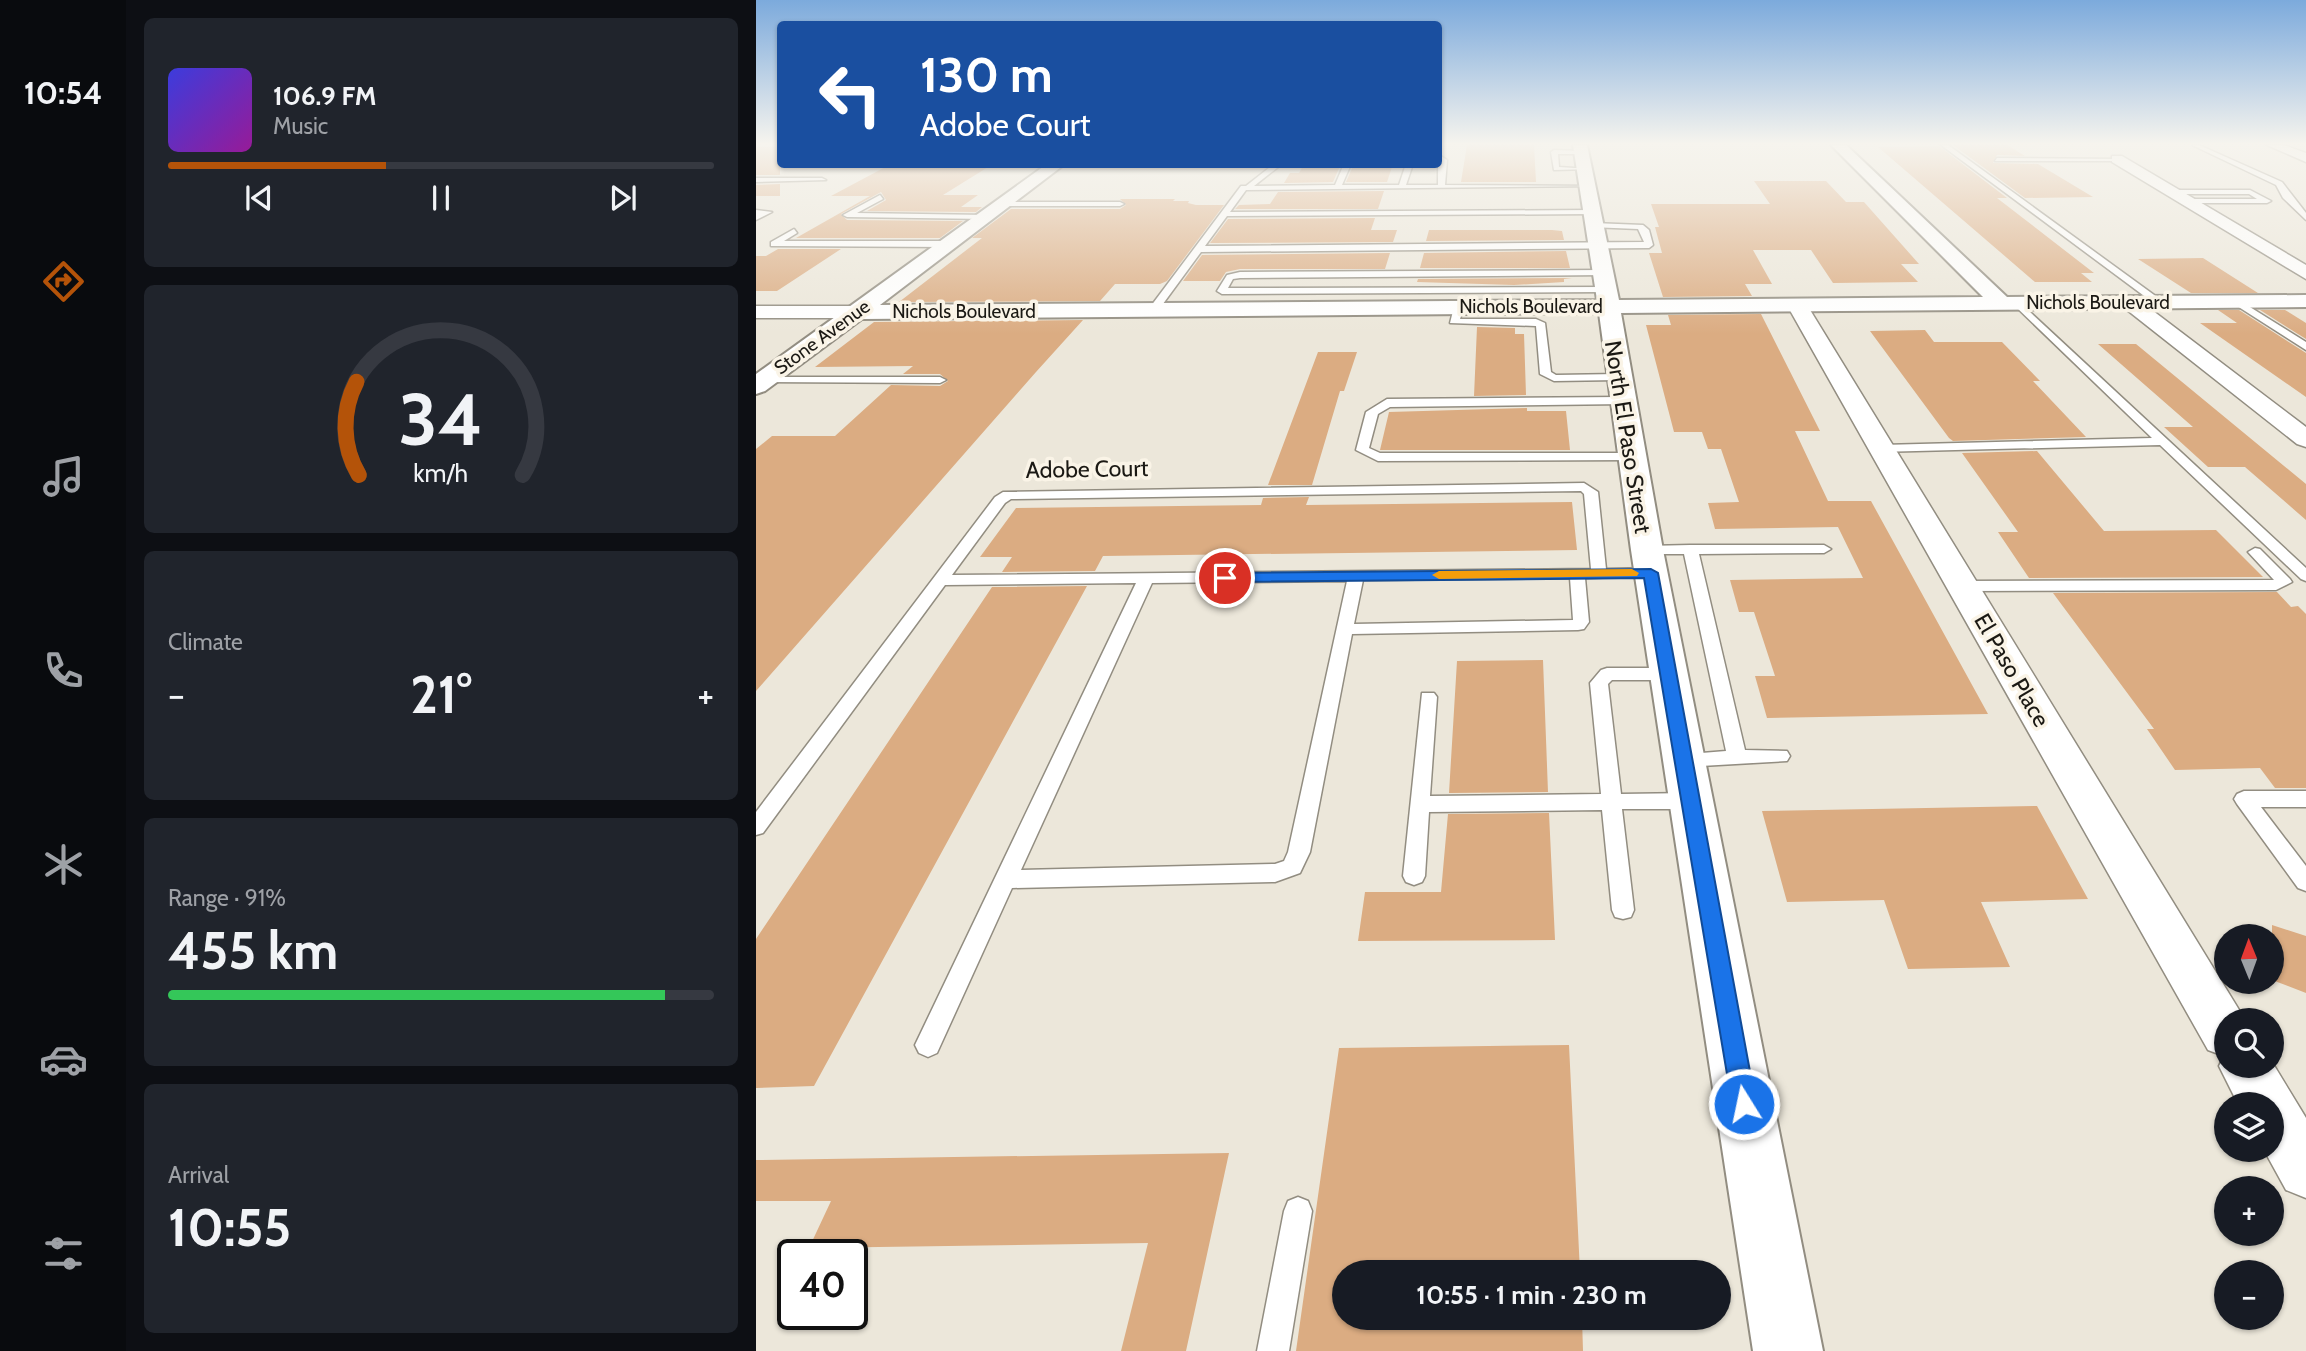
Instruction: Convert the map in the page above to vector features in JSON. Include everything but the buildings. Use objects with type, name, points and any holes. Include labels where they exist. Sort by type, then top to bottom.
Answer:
[{"type":"street","name":"Stone Avenue","points":[[760,383],[999,208]]},
{"type":"street","points":[[1906,208],[2009,303]]},
{"type":"street","points":[[2213,208],[2306,273]]},
{"type":"street","name":"Nichols Boulevard","points":[[756,312],[1153,310],[1226,300],[1459,307],[1594,220],[1797,305],[2306,301]]},
{"type":"street","name":"North El Paso Street","points":[[1594,220],[1649,561],[1788,1351]]},
{"type":"street","points":[[2129,302],[2306,439]]},
{"type":"street","name":"El Paso Place","points":[[1797,305],[2214,1014]]},
{"type":"street","points":[[2284,1132],[2306,1170]]},
{"type":"lane","points":[[860,208],[847,215],[987,217]]},
{"type":"lane","points":[[1153,310],[1229,208]]},
{"type":"lane","points":[[1225,214],[1594,220],[1649,245],[1645,230],[1640,227],[1539,208]]},
{"type":"lane","points":[[2030,208],[2158,302]]},
{"type":"lane","points":[[756,212],[768,212],[756,218]]},
{"type":"lane","points":[[1199,249],[1594,220]]},
{"type":"lane","points":[[1594,220],[1226,300],[1222,291],[1230,277],[1240,275],[1594,220]]},
{"type":"lane","points":[[794,231],[774,243],[950,244]]},
{"type":"lane","points":[[2237,302],[2306,347]]},
{"type":"lane","points":[[2009,303],[2164,441],[2306,576]]},
{"type":"lane","points":[[1459,307],[1454,321],[1457,323],[1536,322],[1541,325],[1546,374],[1554,378],[1620,389]]},
{"type":"lane","points":[[760,383],[940,380]]},
{"type":"lane","points":[[1620,389],[1387,403],[1372,412],[1362,450],[1378,457],[1631,456]]},
{"type":"lane","points":[[1882,449],[2164,441]]},
{"type":"lane","name":"Adobe Court","points":[[756,827],[1000,500],[1008,495],[1584,487],[1591,492],[1599,573]]},
{"type":"lane","points":[[1690,549],[1737,757]]},
{"type":"lane","points":[[942,580],[1599,573],[1690,549],[1824,549]]},
{"type":"lane","points":[[1963,586],[2276,585],[2284,582],[2255,552]]},
{"type":"lane","points":[[1346,629],[1578,625],[1581,622],[1577,573]]},
{"type":"lane","points":[[1006,879],[1275,873],[1292,867],[1299,852],[1356,576]]},
{"type":"lane","points":[[928,1045],[1146,578]]},
{"type":"lane","points":[[1623,910],[1599,683],[1607,674],[1669,674]]},
{"type":"lane","points":[[1414,876],[1428,697]]},
{"type":"lane","points":[[1684,760],[1780,756]]},
{"type":"lane","points":[[2306,799],[2244,799],[2306,882]]},
{"type":"lane","points":[[1420,804],[1691,801]]},
{"type":"lane","points":[[1273,1351],[1298,1211]]},
{"type":"slow traffic","points":[[1439,575],[1632,573]]},
{"type":"route","points":[[1225,578],[1651,573],[1744,1104]]}]
